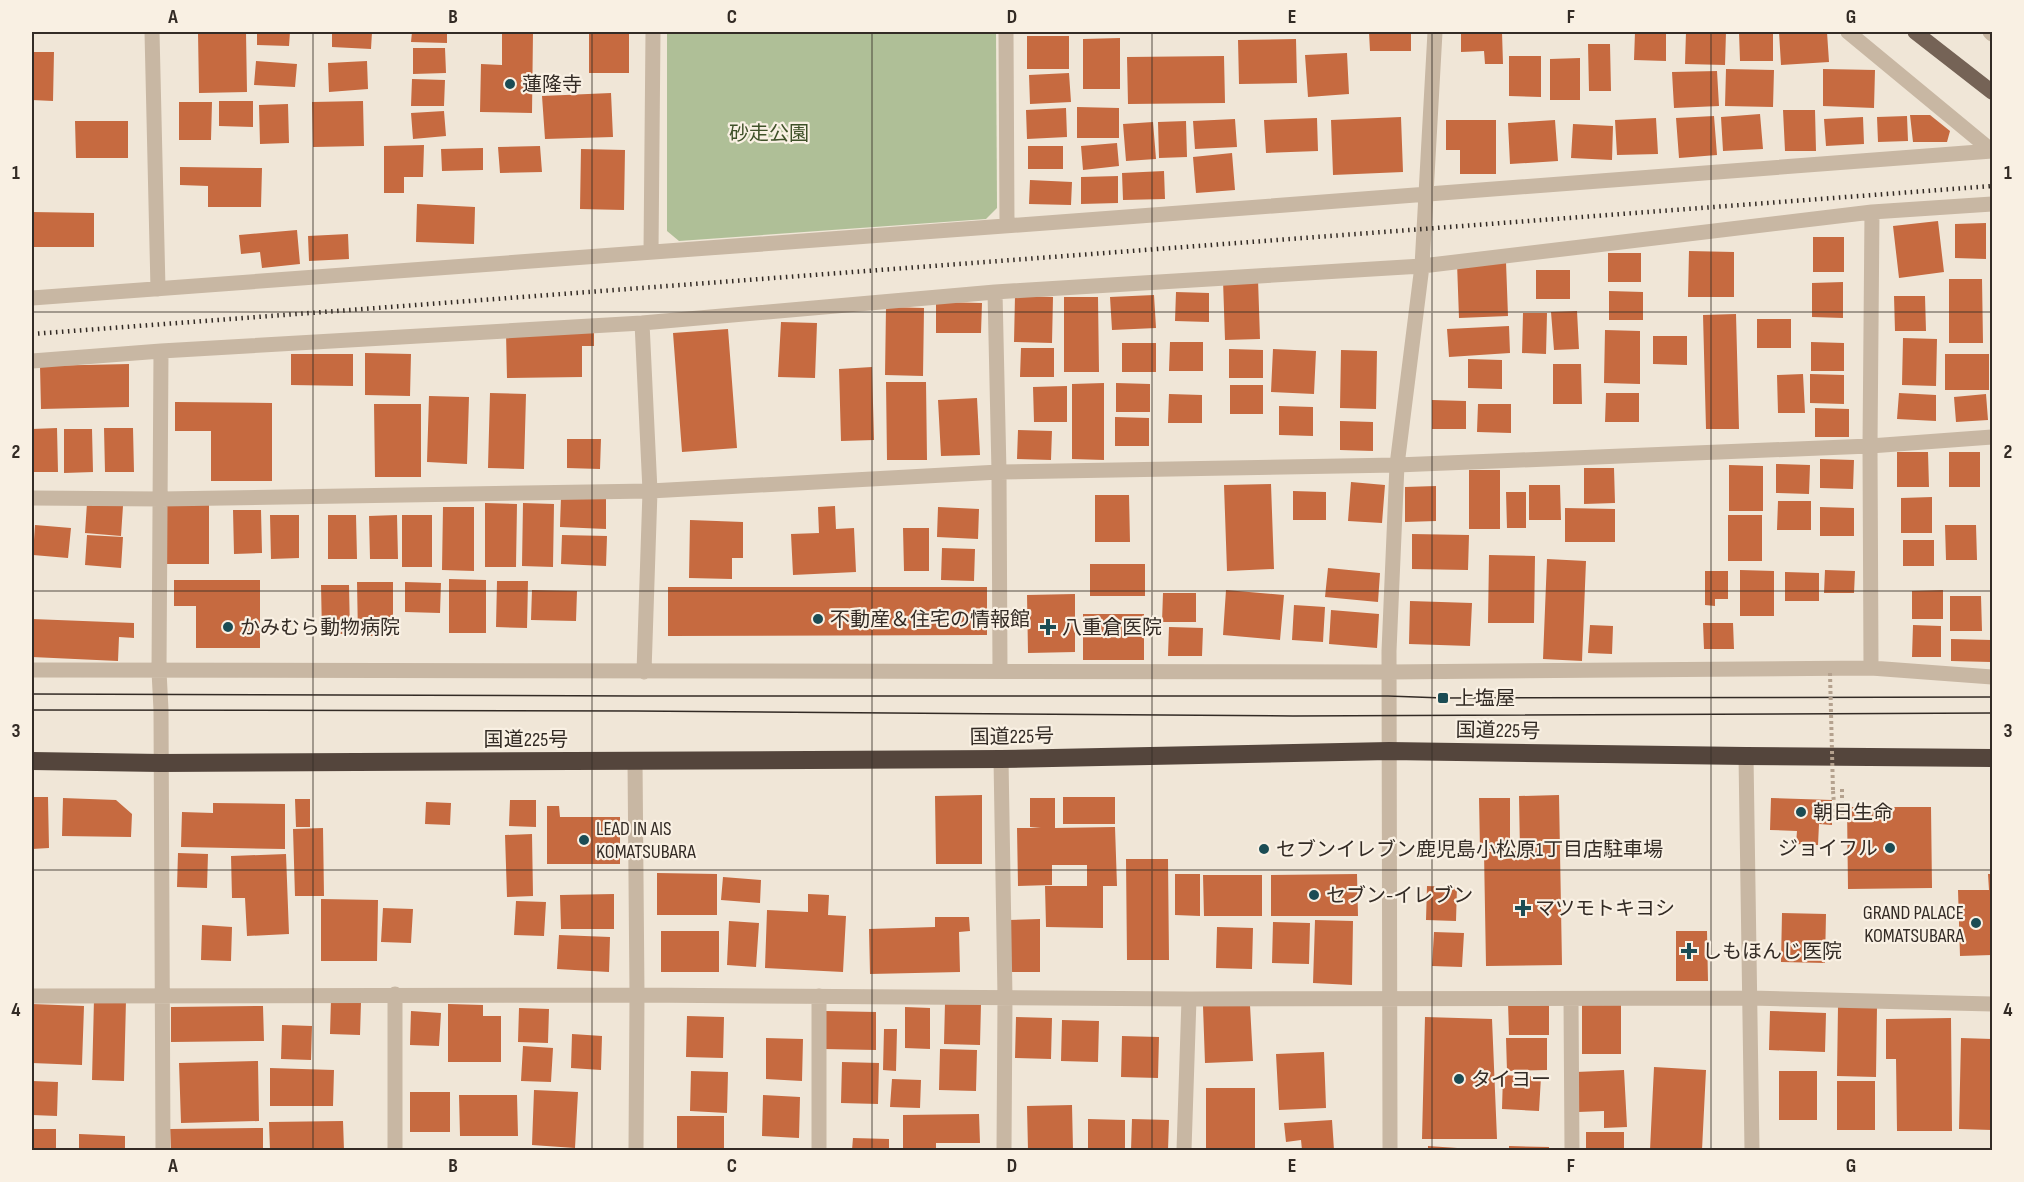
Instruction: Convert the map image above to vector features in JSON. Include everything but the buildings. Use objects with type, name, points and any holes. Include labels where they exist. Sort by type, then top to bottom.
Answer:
[{"type":"highway","name":"国道225号","points":[[32,761],[160,763],[1001,759],[1389,751],[1992,758]]},
{"type":"main road","points":[[1915,32],[1992,92]]},
{"type":"street","points":[[152,32],[158,289]]},
{"type":"street","points":[[651,251],[652,32]]},
{"type":"street","points":[[1006,32],[1007,225]]},
{"type":"street","points":[[1390,1150],[1388,672],[1397,465],[1422,266],[1435,32]]},
{"type":"street","points":[[1848,32],[1992,151]]},
{"type":"street","points":[[32,298],[1992,151]]},
{"type":"street","points":[[32,361],[161,351],[642,323],[995,292],[1422,266],[1872,212],[1992,204]]},
{"type":"street","points":[[1871,668],[1872,212]]},
{"type":"street","points":[[995,292],[1000,671]]},
{"type":"street","points":[[642,323],[650,491],[644,672]]},
{"type":"street","points":[[161,351],[159,671],[163,1150]]},
{"type":"street","points":[[32,498],[160,499],[650,491],[999,472],[1397,465],[1870,446],[1992,436]]},
{"type":"street","points":[[32,670],[1388,672],[1871,668],[1992,677]]},
{"type":"street","points":[[1746,756],[1752,1150]]},
{"type":"street","points":[[1001,759],[1005,997],[1004,1150]]},
{"type":"street","points":[[635,761],[636,1150]]},
{"type":"street","points":[[32,996],[394,994],[1189,999],[1750,998],[1992,1004]]},
{"type":"street","points":[[394,994],[395,1150]]},
{"type":"street","points":[[819,996],[819,1150]]},
{"type":"street","points":[[1184,1150],[1189,999]]},
{"type":"street","points":[[1571,999],[1572,1150]]},
{"type":"path","points":[[1830,673],[1833,791],[1836,818],[1842,818],[1842,787]]},
{"type":"green space","name":"砂走公園","points":[[667,32],[996,32],[997,208],[986,219],[679,241],[667,231]]},
{"type":"tram line","points":[[32,694],[1388,696],[1443,698],[1992,697]]},
{"type":"tram line","points":[[32,710],[635,711],[1293,716],[1992,713]]},
{"type":"railway","points":[[32,334],[1992,186]]},
{"type":"place","name":"蓮隆寺","points":[[510,84]]},
{"type":"place","name":"不動産＆住宅の情報館","points":[[818,619]]},
{"type":"place","name":"かみむら動物病院","points":[[228,627]]},
{"type":"place","name":"八重倉医院","points":[[1048,627]]},
{"type":"place","name":"上塩屋","points":[[1443,698]]},
{"type":"place","name":"朝日生命","points":[[1801,812]]},
{"type":"place","name":"LEAD IN AIS KOMATSUBARA","points":[[584,840]]},
{"type":"place","name":"ジョイフル","points":[[1890,848]]},
{"type":"place","name":"セブンイレブン鹿児島小松原1丁目店駐車場","points":[[1264,849]]},
{"type":"place","name":"セブン-イレブン","points":[[1314,895]]},
{"type":"place","name":"マツモトキヨシ","points":[[1523,908]]},
{"type":"place","name":"GRAND PALACE KOMATSUBARA","points":[[1976,923]]},
{"type":"place","name":"しもほんじ医院","points":[[1689,951]]},
{"type":"place","name":"タイヨー","points":[[1459,1079]]}]
